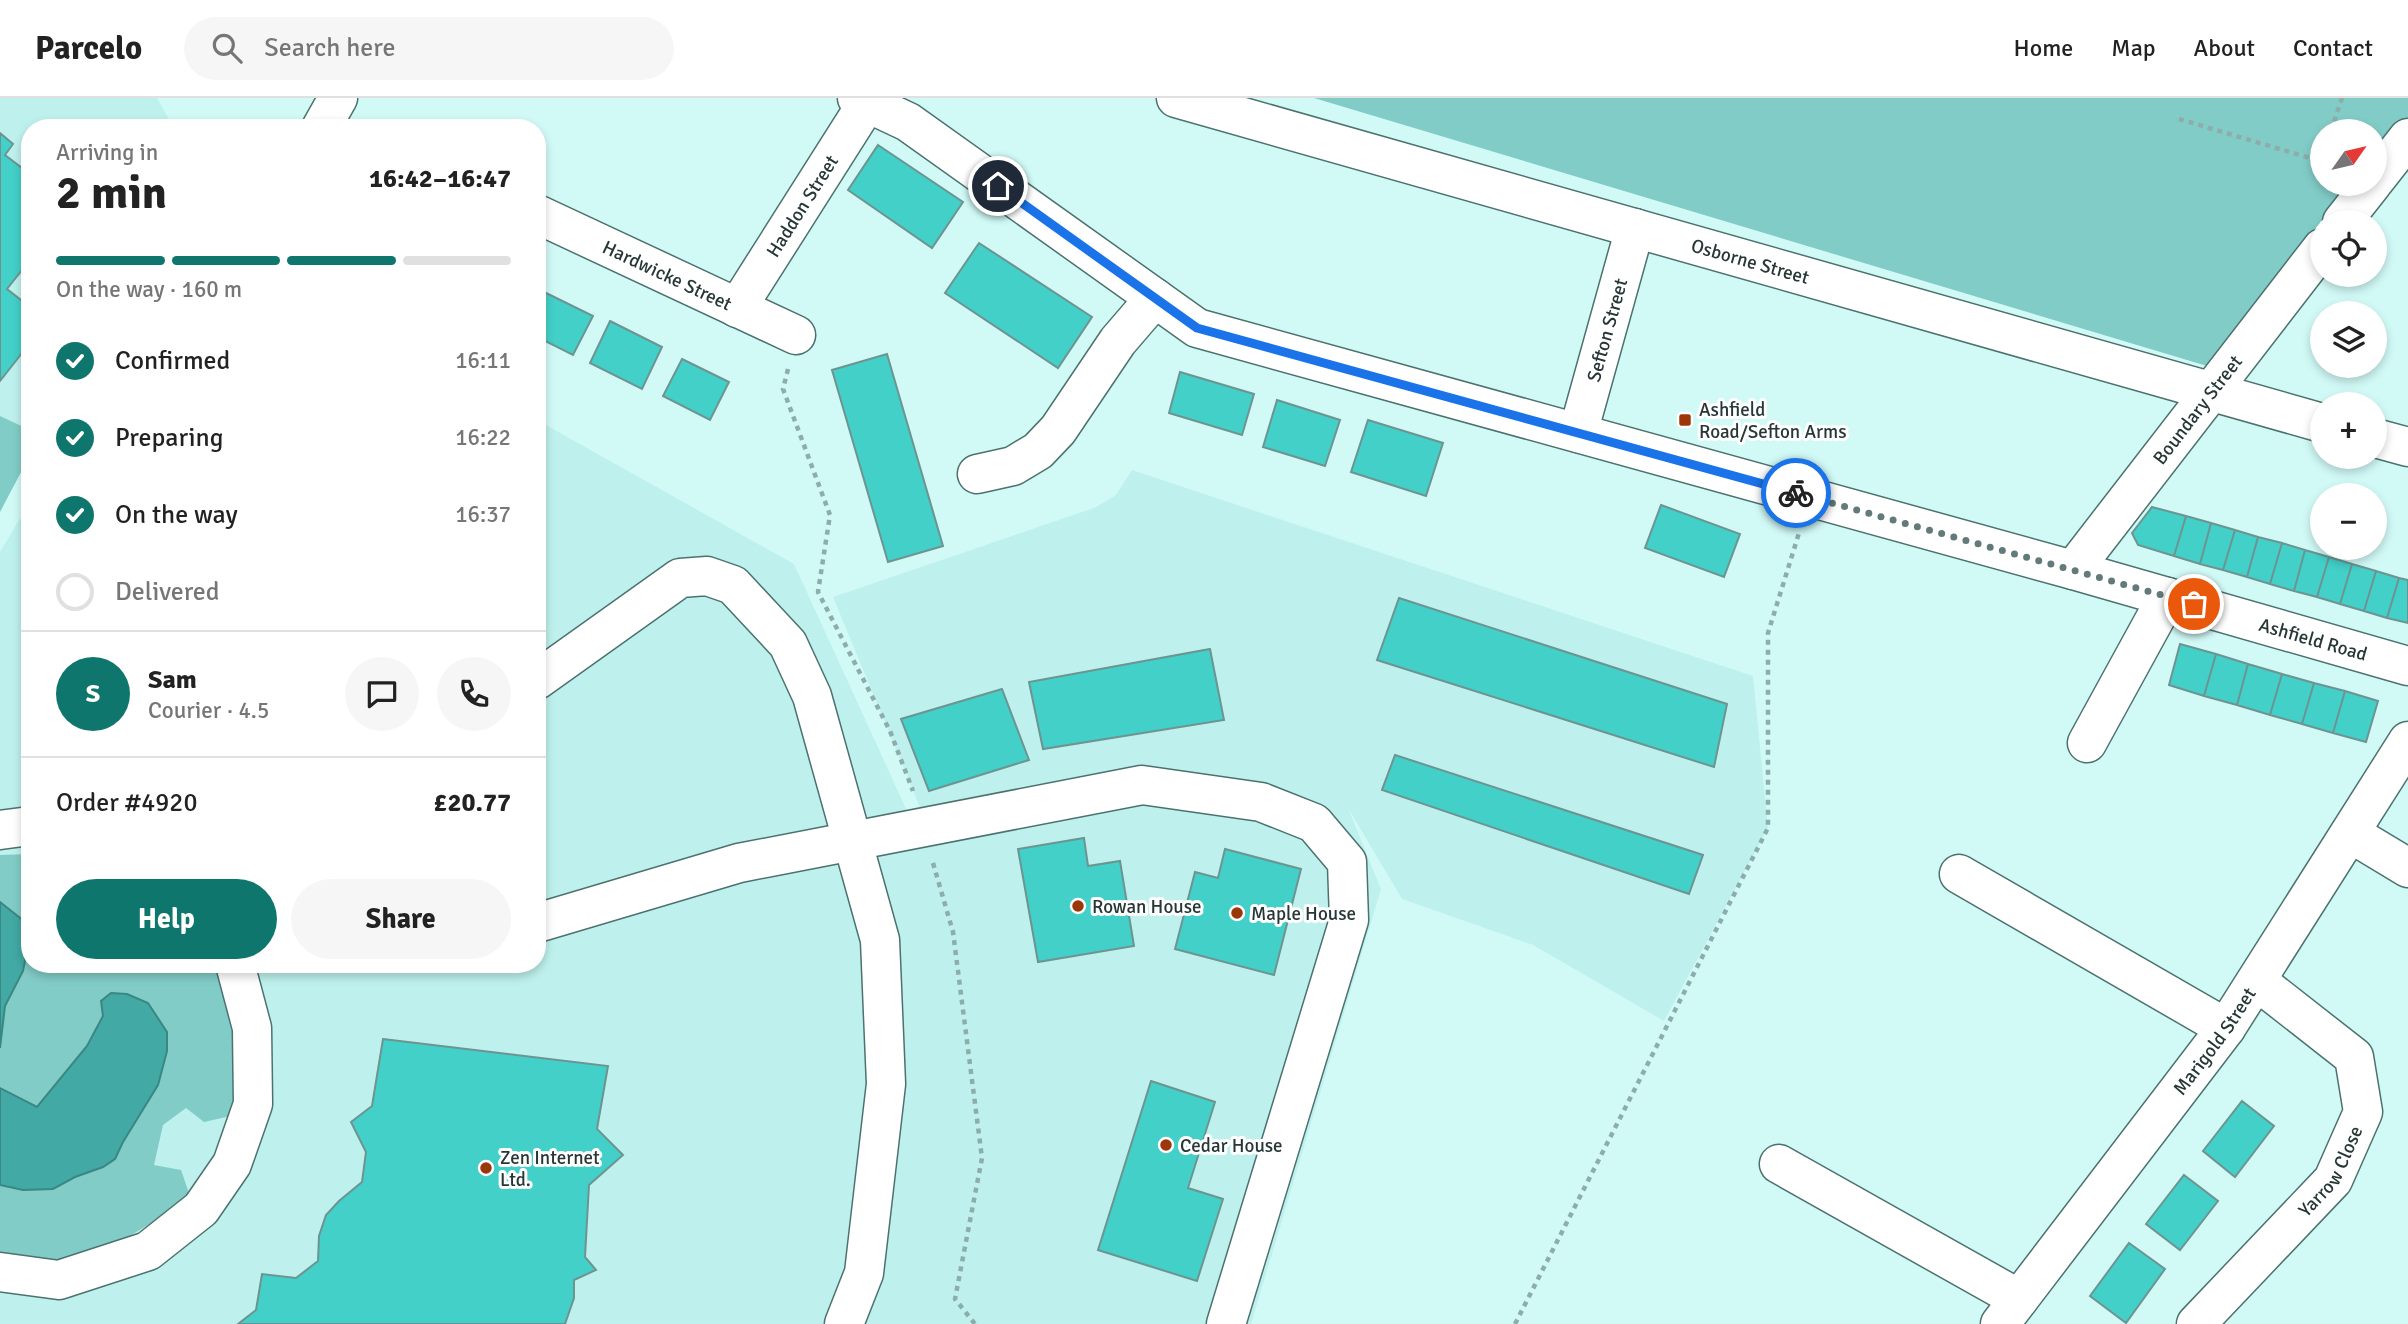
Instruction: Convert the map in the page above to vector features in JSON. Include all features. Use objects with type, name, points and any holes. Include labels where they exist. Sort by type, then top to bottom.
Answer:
[{"type":"street","name":"Osborne Street","points":[[1177,98],[2310,420]]},
{"type":"street","name":"Ashfield Road","points":[[862,100],[911,110],[1197,328],[2073,569],[2408,666]]},
{"type":"street","name":"Haddon Street","points":[[737,308],[862,100]]},
{"type":"street","points":[[2387,164],[2408,138]]},
{"type":"street","points":[[2351,210],[2362,196]]},
{"type":"street","name":"Hardwicke Street","points":[[546,218],[796,335]]},
{"type":"street","name":"Sefton Street","points":[[1578,433],[1635,228]]},
{"type":"street","name":"Boundary Street","points":[[2073,569],[2310,264]]},
{"type":"street","points":[[977,474],[1013,466],[1038,451],[1058,430],[1118,341],[1156,298]]},
{"type":"street","points":[[2387,441],[2408,447]]},
{"type":"street","points":[[546,674],[680,578],[707,576],[733,584],[788,644],[812,696],[880,940],[886,1084],[864,1273],[844,1324]]},
{"type":"street","points":[[2087,743],[2167,597]]},
{"type":"street","name":"Marigold Street","points":[[2009,1312],[2226,1028],[2408,741]]},
{"type":"street","points":[[546,920],[739,863],[851,841],[918,811],[1142,785],[1261,802],[1314,823],[1347,862],[1349,920],[1226,1324]]},
{"type":"street","points":[[0,830],[21,827]]},
{"type":"street","points":[[2350,833],[2408,868]]},
{"type":"street","points":[[1959,874],[2226,1028]]},
{"type":"street","points":[[0,1272],[59,1280],[148,1251],[201,1209],[232,1164],[254,1104],[252,1028],[237,973]]},
{"type":"street","name":"Yarrow Close","points":[[2196,1324],[2333,1180],[2363,1112],[2354,1057],[2257,981]]},
{"type":"street","points":[[1779,1164],[2009,1312]]},
{"type":"path","points":[[2334,119],[2342,98]]},
{"type":"path","points":[[2179,118],[2310,156]]},
{"type":"path","points":[[796,335],[783,389],[830,516],[818,592],[890,732],[918,811],[953,932],[982,1158],[955,1299],[975,1324]]},
{"type":"path","points":[[1515,1324],[1768,828],[1768,633],[1810,497]]},
{"type":"shaded area","points":[[0,98],[157,98],[169,119],[21,119],[21,472],[0,512]]},
{"type":"shaded area","points":[[1314,98],[2408,98],[2408,125],[2387,152],[2387,119],[2310,119],[2310,196],[2353,196],[2341,210],[2310,210],[2310,249],[2217,369]]},
{"type":"shaded area","points":[[0,416],[21,426],[21,472],[0,512]]},
{"type":"shaded area","points":[[546,425],[794,564],[908,813],[921,810],[833,597],[1094,508],[1116,495],[1132,470],[1753,676],[1768,828],[1664,1021],[1533,945],[1402,899],[1348,808],[1381,889],[1251,1324],[0,1324],[0,552],[21,517],[21,973],[546,973]]},
{"type":"shaded area","points":[[21,854],[21,973],[219,973],[239,1052],[235,1115],[204,1122],[186,1108],[163,1125],[154,1165],[181,1170],[191,1199],[123,1240],[57,1264],[0,1258],[0,855]]},
{"type":"shaded area","points":[[0,902],[21,919],[22,973],[5,1006],[0,1048]]},
{"type":"shaded area","points":[[111,993],[127,994],[148,1003],[167,1032],[167,1051],[158,1085],[115,1159],[103,1167],[75,1177],[53,1189],[23,1190],[0,1185],[0,1088],[37,1107],[87,1046],[103,1016],[101,1001]]},
{"type":"building","points":[[0,133],[13,144],[5,155],[21,167],[21,271],[7,289],[21,300],[21,354],[0,381]]},
{"type":"building","points":[[878,145],[963,202],[932,248],[848,190]]},
{"type":"building","points":[[979,243],[1092,317],[1058,368],[945,293]]},
{"type":"building","points":[[546,293],[593,316],[573,355],[546,342]]},
{"type":"building","points":[[610,321],[662,347],[642,389],[590,363]]},
{"type":"building","points":[[887,354],[943,546],[888,562],[832,370]]},
{"type":"building","points":[[682,359],[729,382],[710,420],[663,396]]},
{"type":"building","points":[[1180,372],[1254,394],[1242,435],[1169,413]]},
{"type":"building","points":[[1277,400],[1340,420],[1325,466],[1263,447]]},
{"type":"building","points":[[1368,420],[1443,443],[1426,496],[1351,472]]},
{"type":"building","points":[[1661,505],[1740,534],[1724,577],[1645,548]]},
{"type":"building","points":[[2152,507],[2186,516],[2174,556],[2138,545],[2132,533]]},
{"type":"building","points":[[2186,516],[2211,523],[2200,564],[2174,556]]},
{"type":"building","points":[[2211,523],[2235,530],[2223,570],[2200,564]]},
{"type":"building","points":[[2235,530],[2258,537],[2247,577],[2223,570]]},
{"type":"building","points":[[2258,537],[2282,543],[2270,584],[2247,577]]},
{"type":"building","points":[[2282,543],[2305,550],[2294,591],[2270,584]]},
{"type":"building","points":[[2305,550],[2310,551],[2310,560],[2328,560],[2317,597],[2294,591]]},
{"type":"building","points":[[2328,560],[2352,564],[2340,604],[2317,597]]},
{"type":"building","points":[[2352,564],[2376,571],[2364,611],[2340,604]]},
{"type":"building","points":[[2376,571],[2399,578],[2387,618],[2364,611]]},
{"type":"building","points":[[2399,578],[2408,580],[2408,623],[2387,618]]},
{"type":"building","points":[[1399,598],[1727,704],[1714,767],[1377,660]]},
{"type":"building","points":[[2180,644],[2216,654],[2204,696],[2169,685]]},
{"type":"building","points":[[1210,649],[1224,720],[1043,749],[1029,682]]},
{"type":"building","points":[[2216,654],[2248,664],[2237,705],[2204,696]]},
{"type":"building","points":[[2248,664],[2282,674],[2270,715],[2237,705]]},
{"type":"building","points":[[2282,674],[2314,683],[2302,724],[2270,715]]},
{"type":"building","points":[[2314,683],[2345,691],[2333,733],[2302,724]]},
{"type":"building","points":[[1002,689],[1029,760],[929,791],[901,719]]},
{"type":"building","points":[[2345,691],[2378,701],[2366,742],[2333,733]]},
{"type":"building","points":[[1395,755],[1703,855],[1689,894],[1382,790]]},
{"type":"building","name":"Rowan House","points":[[1084,838],[1088,866],[1120,861],[1134,946],[1038,962],[1018,849]]},
{"type":"building","name":"Maple House","points":[[1225,849],[1301,869],[1274,975],[1175,949],[1195,872],[1218,878]]},
{"type":"building","name":"Zen Internet Ltd.","points":[[383,1039],[608,1066],[597,1129],[623,1155],[589,1185],[585,1257],[596,1270],[574,1280],[574,1298],[565,1324],[238,1324],[256,1310],[262,1274],[296,1278],[318,1261],[319,1236],[326,1215],[362,1182],[366,1152],[351,1122],[372,1106]]},
{"type":"building","name":"Cedar House","points":[[1151,1081],[1215,1102],[1188,1188],[1223,1199],[1197,1281],[1098,1250]]},
{"type":"building","points":[[2242,1101],[2274,1126],[2235,1177],[2203,1151]]},
{"type":"building","points":[[2184,1175],[2218,1201],[2180,1250],[2146,1224]]},
{"type":"building","points":[[2129,1243],[2165,1269],[2126,1323],[2090,1296]]},
{"type":"way so far","points":[[1796,493],[2194,604]]},
{"type":"place","name":"Ashfield Road/Sefton Arms","points":[[1685,420]]},
{"type":"place","name":"Rowan House","points":[[1078,906]]},
{"type":"place","name":"Maple House","points":[[1237,913]]},
{"type":"place","name":"Cedar House","points":[[1166,1145]]},
{"type":"place","name":"Zen Internet Ltd.","points":[[486,1168]]},
{"type":"route","points":[[998,186],[1197,328],[1796,493]]}]
